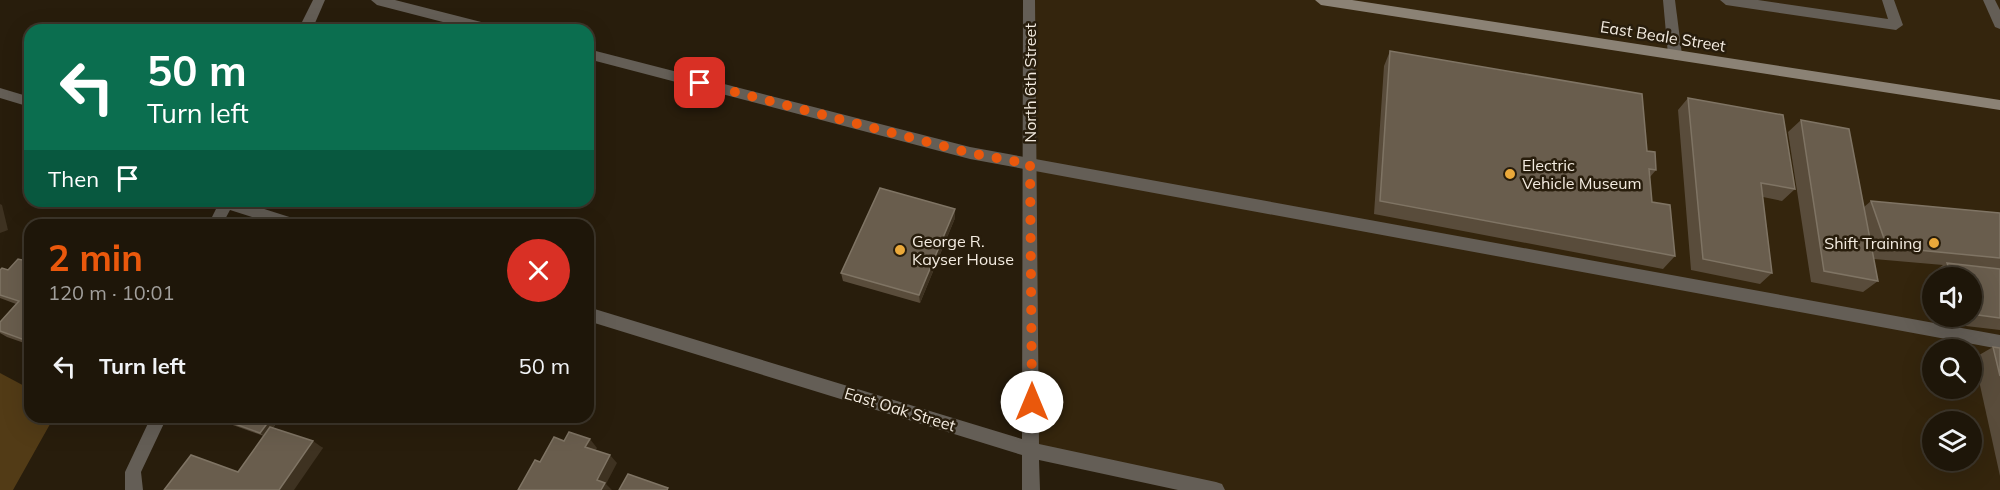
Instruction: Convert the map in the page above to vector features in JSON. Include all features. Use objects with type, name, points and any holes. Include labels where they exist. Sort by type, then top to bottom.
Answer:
[{"type":"main road","name":"East Beale Street","points":[[1321,0],[2000,105]]},
{"type":"street","points":[[308,24],[319,0]]},
{"type":"street","points":[[377,0],[470,24]]},
{"type":"street","name":"North 6th Street","points":[[1029,0],[1031,490]]},
{"type":"street","points":[[1669,0],[1675,55]]},
{"type":"street","points":[[1726,0],[1896,25],[1888,0]]},
{"type":"street","points":[[1989,0],[2000,24]]},
{"type":"street","points":[[594,56],[970,153],[2000,342]]},
{"type":"street","points":[[0,93],[24,100]]},
{"type":"street","points":[[241,207],[278,219]]},
{"type":"street","name":"East Oak Street","points":[[594,316],[1032,450],[1216,490]]},
{"type":"street","points":[[134,490],[133,472],[156,423]]},
{"type":"shaded area","points":[[1031,0],[2000,0],[2000,490],[1216,490],[1032,450]]},
{"type":"shaded area","points":[[0,373],[24,386],[24,423],[51,423],[13,490],[0,490]]},
{"type":"building","name":"Electric Vehicle Museum","points":[[1390,51],[1642,94],[1647,151],[1655,152],[1656,170],[1649,169],[1652,202],[1670,205],[1675,256],[1380,201]]},
{"type":"building","points":[[1688,98],[1783,115],[1795,189],[1761,183],[1772,273],[1703,259]]},
{"type":"building","points":[[1801,120],[1849,129],[1878,281],[1824,271]]},
{"type":"building","name":"George R. Kayser House","points":[[880,188],[955,209],[919,295],[841,273]]},
{"type":"building","name":"Shift Training","points":[[1871,201],[2000,213],[2000,258],[1887,247]]},
{"type":"building","points":[[24,258],[24,340],[0,331],[0,322],[19,301],[0,295],[0,270],[2,268],[8,270],[18,259]]},
{"type":"building","points":[[1947,263],[2000,269],[2000,318],[1982,316],[1982,267],[1948,267]]},
{"type":"building","points":[[1993,347],[2000,348],[2000,376]]},
{"type":"building","points":[[232,423],[268,423],[260,433]]},
{"type":"building","points":[[270,427],[313,441],[279,490],[164,490],[191,455],[238,472]]},
{"type":"building","points":[[569,432],[590,439],[585,447],[610,455],[597,480],[605,483],[601,490],[518,490],[535,460],[540,462],[554,437],[564,441]]},
{"type":"building","points":[[628,474],[668,488],[667,490],[619,490]]},
{"type":"place","name":"Electric Vehicle Museum","points":[[1510,174]]},
{"type":"place","name":"Shift Training","points":[[1934,243]]},
{"type":"place","name":"George R. Kayser House","points":[[900,250]]},
{"type":"route","points":[[700,83],[970,153],[1030,164],[1032,402]]}]
